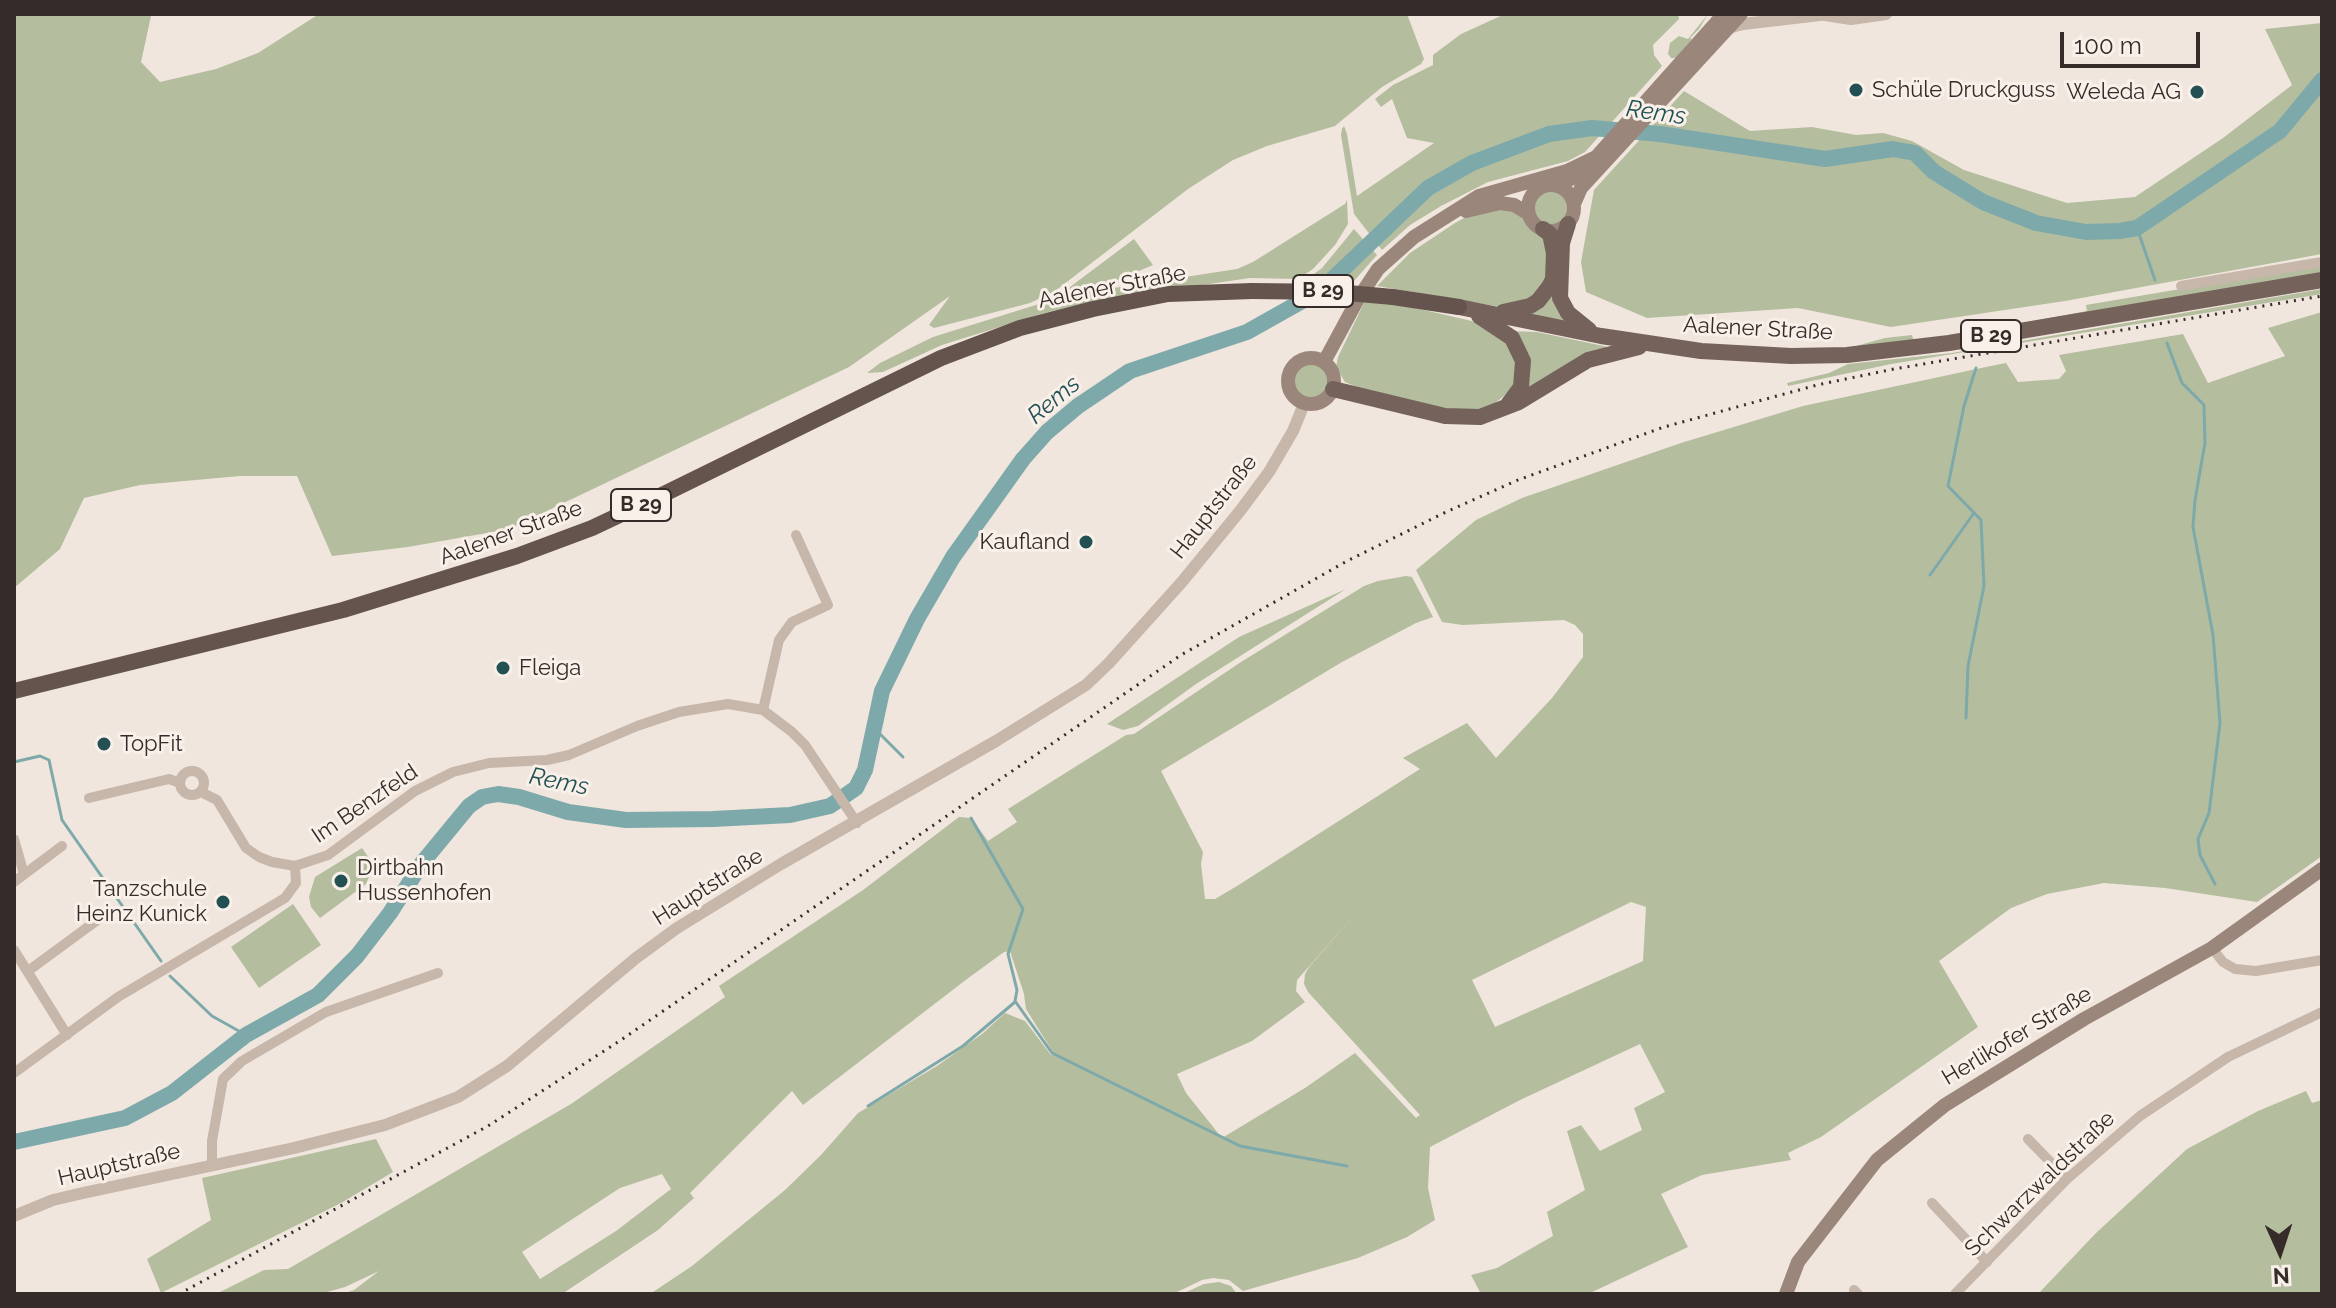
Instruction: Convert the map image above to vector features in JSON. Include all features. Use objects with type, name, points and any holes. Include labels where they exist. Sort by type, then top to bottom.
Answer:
[{"type":"highway","name":"Aalener Straße","points":[[14,691],[343,610],[517,556],[592,528],[941,358],[1020,328],[1168,294],[1323,291],[1459,307]]},
{"type":"main road","points":[[1469,202],[1557,186],[1573,180],[1648,109],[1721,20],[1741,14]]},
{"type":"main road","points":[[1324,362],[1378,269],[1430,225],[1469,202],[1502,188],[1567,171],[1605,153]]},
{"type":"main road","points":[[1601,336],[1572,317],[1560,298],[1562,243],[1574,204],[1605,153]]},
{"type":"main road","points":[[1557,186],[1568,193],[1574,204]]},
{"type":"main road","points":[[1485,312],[1521,309],[1538,301],[1553,279],[1554,253],[1550,234],[1533,222],[1529,214],[1529,202],[1537,190]]},
{"type":"main road","points":[[1363,291],[1414,246],[1465,211],[1500,203],[1514,205],[1529,214]]},
{"type":"main road","points":[[1543,229],[1555,231],[1568,224]]},
{"type":"main road","name":"Aalener Straße","points":[[1459,307],[1656,345],[1735,354],[1860,354],[1949,343],[2322,280]]},
{"type":"main road","points":[[1459,307],[1503,330],[1520,349],[1524,374],[1521,387],[1505,408]]},
{"type":"main road","points":[[1333,389],[1458,418],[1480,417],[1539,391],[1588,360],[1612,352],[1656,345]]},
{"type":"main road","points":[[1304,359],[1324,362],[1333,374],[1333,389],[1319,404],[1304,404],[1297,401],[1288,388],[1289,373],[1304,359]]},
{"type":"main road","name":"Herlikofer Straße","points":[[1786,1294],[1798,1262],[1877,1160],[1945,1105],[2084,1019],[2212,948],[2322,869]]},
{"type":"street","points":[[1721,20],[1743,24],[1819,14],[1851,19],[1886,14]]},
{"type":"street","points":[[2181,286],[2322,262]]},
{"type":"street","name":"Hauptstraße","points":[[14,1216],[53,1200],[385,1125],[458,1097],[507,1066],[636,958],[677,928],[1071,695],[1098,674],[1181,583],[1240,511],[1269,472],[1293,431],[1304,404]]},
{"type":"street","points":[[763,710],[779,640],[792,622],[828,605],[796,535]]},
{"type":"street","name":"Im Benzfeld","points":[[201,792],[204,781],[198,772],[186,772],[180,783],[181,788],[190,795],[201,792],[217,800],[246,848],[259,857],[295,866],[328,855],[415,791],[453,772],[489,763],[547,760],[569,755],[637,726],[709,705],[728,704],[763,710],[792,732],[805,745],[857,823]]},
{"type":"street","name":"Im Benzfeld","points":[[89,798],[169,779],[180,783]]},
{"type":"street","points":[[14,839],[24,874]]},
{"type":"street","points":[[14,882],[62,846]]},
{"type":"street","points":[[14,1073],[118,997],[285,898],[296,883],[295,866]]},
{"type":"street","points":[[28,971],[107,913]]},
{"type":"street","points":[[2212,948],[2223,962],[2235,969],[2256,971],[2322,960]]},
{"type":"street","points":[[14,950],[67,1035]]},
{"type":"street","points":[[212,1165],[212,1141],[223,1079],[242,1061],[326,1012],[438,973]]},
{"type":"street","name":"Schwarzwaldstraße","points":[[1955,1294],[2067,1179],[2140,1116],[2228,1057],[2322,1012]]},
{"type":"street","points":[[2028,1139],[2067,1179]]},
{"type":"street","points":[[1932,1203],[1987,1262]]},
{"type":"green space","points":[[14,14],[148,14],[151,16],[141,62],[160,82],[216,69],[258,53],[319,14],[1407,14],[1424,59],[1421,64],[1382,87],[1335,126],[1267,146],[1233,160],[1188,189],[1055,291],[1030,303],[934,328],[929,325],[950,296],[849,367],[509,529],[408,547],[332,556],[297,476],[240,476],[140,485],[84,498],[60,549],[14,588]]},
{"type":"green space","points":[[1505,14],[1678,14],[1679,19],[1653,45],[1654,55],[1662,66],[1585,152],[1568,161],[1488,182],[1410,225],[1382,250],[1354,214],[1342,129],[1344,126],[1347,134],[1357,196],[1434,143],[1407,138],[1392,99],[1381,107],[1375,99],[1393,85],[1433,65],[1433,55],[1461,34]]},
{"type":"green space","points":[[1708,14],[1692,39],[1676,58],[1671,58],[1668,54],[1670,43],[1679,36],[1688,39]]},
{"type":"green space","points":[[2322,23],[2322,254],[2065,301],[1891,327],[1798,308],[1647,318],[1586,292],[1581,262],[1594,190],[1684,91],[1750,131],[1812,127],[1856,135],[1883,133],[1912,141],[1964,170],[2067,203],[2135,197],[2223,138],[2292,85],[2265,29]]},
{"type":"green space","points":[[1551,190],[1563,196],[1569,208],[1563,220],[1551,226],[1539,220],[1533,208],[1539,196]]},
{"type":"green space","points":[[1347,200],[1348,224],[1335,245],[1313,269],[1298,279],[1250,278],[1094,301],[942,345],[883,372],[867,373],[880,363],[933,337],[1039,304],[1062,293],[1134,239],[1153,265],[1106,285],[1107,289],[1237,269],[1253,262]]},
{"type":"green space","points":[[1502,208],[1519,213],[1531,229],[1545,239],[1551,250],[1547,282],[1529,301],[1501,307],[1377,286],[1410,253],[1455,223],[1475,212]]},
{"type":"green space","points":[[1354,229],[1377,255],[1353,282],[1306,280],[1322,268]]},
{"type":"green space","points":[[2322,265],[2322,275],[1934,342],[1838,351],[1885,338],[1912,335],[1914,342],[1981,332],[1980,325],[1983,324],[1985,330],[2087,311],[2086,305]]},
{"type":"green space","points":[[2322,289],[2322,294],[1891,364],[1788,386],[1787,383],[1829,373],[1848,364],[1952,353]]},
{"type":"green space","points":[[1553,290],[1570,322],[1521,316]]},
{"type":"green space","points":[[1365,301],[1398,304],[1489,325],[1516,354],[1516,380],[1511,390],[1489,408],[1457,412],[1369,392],[1345,382],[1336,367],[1338,357]]},
{"type":"green space","points":[[2322,312],[2322,856],[2257,902],[2165,888],[2104,883],[2047,894],[2011,908],[1939,961],[1978,1027],[1821,1137],[1788,1153],[1791,1160],[1702,1175],[1661,1194],[1688,1247],[1588,1294],[1481,1294],[1471,1275],[1497,1268],[1553,1236],[1547,1212],[1585,1190],[1567,1131],[1581,1125],[1600,1151],[1642,1130],[1634,1108],[1665,1092],[1640,1044],[1520,1100],[1430,1147],[1428,1188],[1435,1220],[1407,1237],[1358,1258],[1243,1291],[1229,1280],[1213,1278],[1173,1294],[650,1294],[692,1266],[785,1190],[858,1113],[937,1066],[982,1034],[1005,1013],[1025,1021],[1051,1055],[1054,1054],[1026,1009],[1010,951],[1004,952],[967,979],[803,1105],[792,1091],[690,1193],[694,1198],[658,1230],[562,1294],[342,1294],[354,1290],[379,1271],[345,1287],[320,1294],[216,1294],[264,1270],[288,1269],[571,1104],[725,997],[719,986],[863,890],[959,817],[971,818],[988,841],[1017,822],[1008,809],[1126,735],[1134,734],[1241,662],[1364,586],[1412,577],[1433,617],[1342,662],[1161,771],[1203,852],[1201,864],[1205,899],[1215,899],[1237,886],[1420,769],[1403,758],[1467,723],[1496,758],[1552,698],[1583,657],[1583,634],[1575,625],[1564,620],[1463,625],[1442,622],[1416,570],[1476,520],[1522,498],[1681,443],[1803,406],[2006,363],[2018,382],[2059,379],[2066,371],[2059,355],[2183,334],[2208,383],[2285,356],[2268,328]],"holes":[[[1631,902],[1646,907],[1643,961],[1495,1027],[1472,980]],[[1365,903],[1309,967],[1304,984],[1420,1115],[1416,1118],[1355,1053],[1305,1088],[1222,1138],[1186,1093],[1177,1074],[1252,1041],[1305,1002],[1296,991],[1297,980]],[[662,1174],[671,1189],[616,1231],[540,1279],[522,1252],[620,1188]]]},
{"type":"green space","points":[[1509,331],[1537,332],[1613,348],[1528,393]]},
{"type":"green space","points":[[1310,364],[1322,369],[1327,381],[1322,393],[1310,398],[1298,393],[1293,381],[1298,369]]},
{"type":"green space","points":[[1346,589],[1196,684],[1138,726],[1123,730],[1107,724],[1239,637]]},
{"type":"green space","name":"Dirtbahn Hussenhofen","points":[[362,848],[374,865],[366,884],[320,918],[311,907],[309,897],[315,877]]},
{"type":"green space","points":[[293,904],[321,945],[259,988],[231,947]]},
{"type":"green space","points":[[2306,1091],[2312,1103],[2322,1100],[2322,1294],[2038,1294],[2096,1233],[2187,1149],[2258,1111]]},
{"type":"green space","points":[[376,1139],[393,1172],[341,1203],[161,1293],[147,1259],[211,1220],[202,1178]]},
{"type":"green space","points":[[1219,1282],[1231,1286],[1237,1294],[1182,1294],[1204,1284]]},
{"type":"waterway","name":"Rems","points":[[14,1142],[125,1118],[172,1093],[246,1035],[318,995],[357,956],[390,913],[422,863],[469,806],[482,797],[498,794],[519,797],[568,812],[626,820],[790,815],[830,806],[856,788],[865,770],[882,691],[917,619],[953,557],[1023,459],[1047,432],[1078,406],[1130,371],[1247,332],[1320,291],[1428,188],[1472,163],[1549,134],[1592,128],[1660,134],[1825,159],[1893,149],[1915,153],[1934,172],[1983,202],[2036,223],[2086,232],[2120,231],[2137,228],[2280,131],[2322,80]]},
{"type":"waterway","points":[[2137,228],[2155,280]]},
{"type":"waterway","points":[[2167,343],[2182,383],[2204,405],[2205,443],[2193,527],[2213,635],[2220,723],[2209,813],[2198,839],[2200,855],[2215,884]]},
{"type":"waterway","points":[[1966,718],[1968,666],[1984,586],[1981,520],[1948,486],[1964,406],[1976,368]]},
{"type":"waterway","points":[[1930,575],[1974,513]]},
{"type":"waterway","points":[[875,729],[903,757]]},
{"type":"waterway","points":[[14,762],[40,756],[49,760],[62,820],[161,961]]},
{"type":"waterway","points":[[971,818],[1023,909],[1008,954],[1017,990],[1015,1001],[1052,1053],[1240,1146],[1347,1166]]},
{"type":"waterway","points":[[170,976],[212,1016],[246,1035]]},
{"type":"waterway","points":[[868,1106],[963,1046],[1015,1002]]},
{"type":"waterway","name":"Rems","points":[[125,1118],[127,1123]]},
{"type":"railway","points":[[179,1294],[488,1126],[621,1040],[1181,655],[1347,561],[1446,512],[1518,480],[1664,427],[1817,385],[2322,296]]},
{"type":"place","name":"Schüle Druckguss","points":[[1856,90]]},
{"type":"place","name":"Weleda AG","points":[[2197,92]]},
{"type":"place","name":"Kaufland","points":[[1086,542]]},
{"type":"place","name":"Fleiga","points":[[503,668]]},
{"type":"place","name":"TopFit","points":[[104,744]]},
{"type":"place","name":"Dirtbahn Hussenhofen","points":[[341,881]]},
{"type":"place","name":"Tanzschule Heinz Kunick","points":[[223,902]]}]
